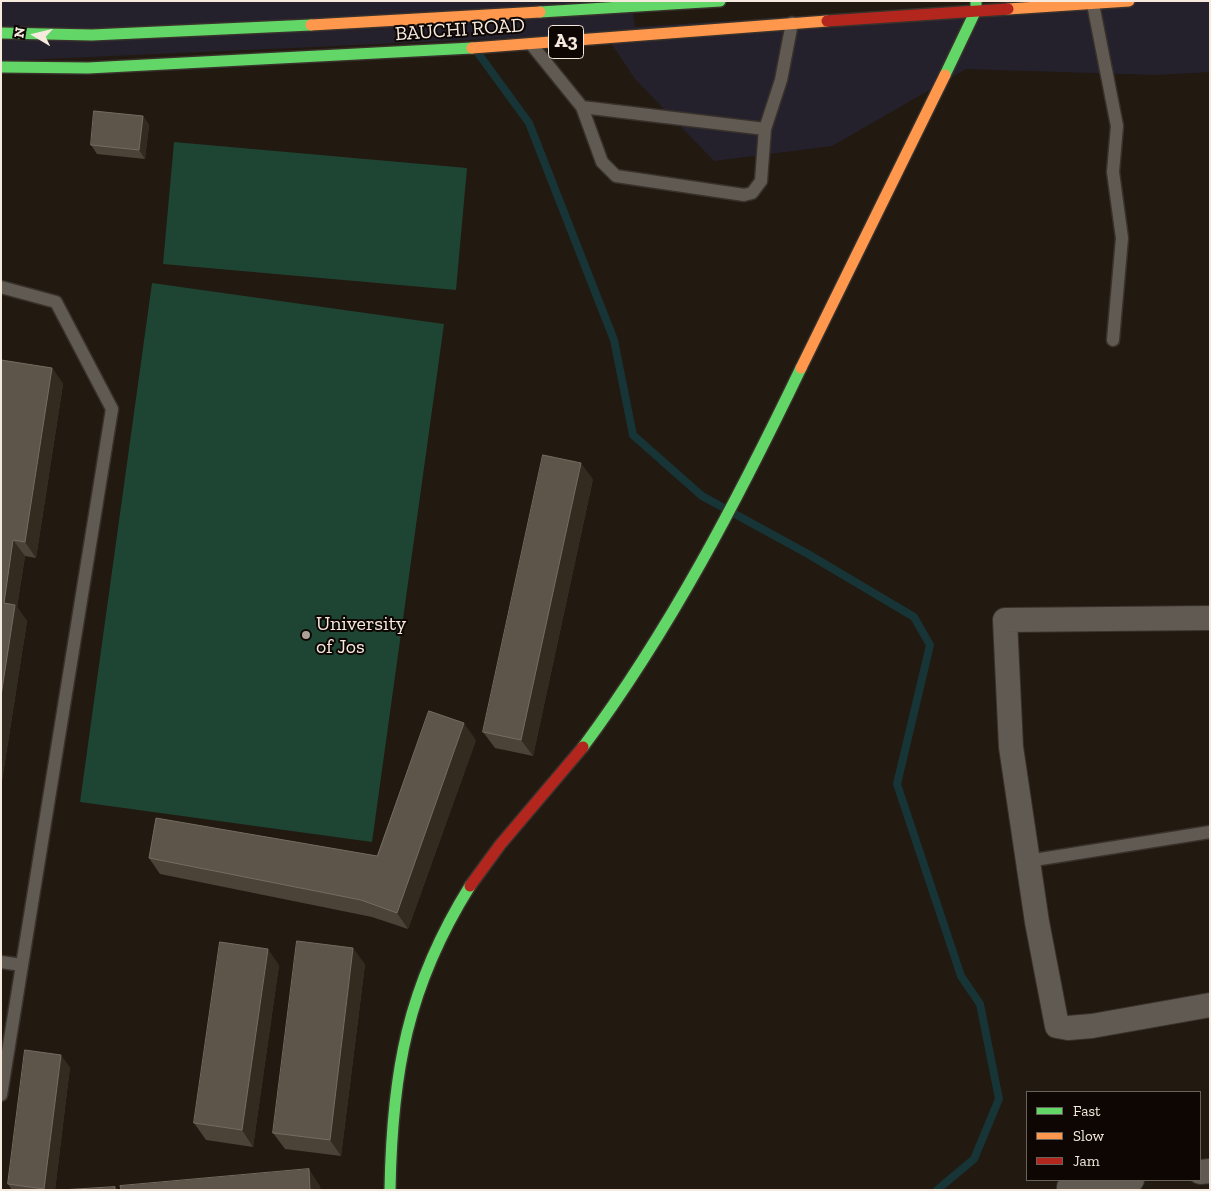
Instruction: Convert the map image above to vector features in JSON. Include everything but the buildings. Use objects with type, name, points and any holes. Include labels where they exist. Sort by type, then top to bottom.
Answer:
[{"type":"main road","name":"BAUCHI ROAD","points":[[1,33],[92,35],[419,20],[648,4],[720,1]]},
{"type":"main road","name":"BAUCHI ROAD","points":[[1,67],[88,68],[407,53],[792,23],[976,6],[1093,4],[1129,1]]},
{"type":"main road","points":[[390,1190],[390,1148],[394,1093],[404,1038],[410,1012],[438,942],[470,885],[596,729],[714,540],[744,486],[976,6]]},
{"type":"street","points":[[1210,618],[1005,620],[1010,747],[1057,1026],[1068,1028],[1092,1026],[1210,1005]]},
{"type":"street","points":[[1069,1187],[1123,1181]]},
{"type":"lane","points":[[1093,4],[1117,126],[1113,172],[1122,238],[1113,340]]},
{"type":"lane","points":[[531,44],[582,108],[602,162],[616,176],[744,195],[752,193],[761,181],[765,128],[781,80],[792,23]]},
{"type":"lane","points":[[582,108],[765,128]]},
{"type":"lane","points":[[1,287],[56,302],[112,409],[1,1095]]},
{"type":"lane","points":[[1028,861],[1210,832]]},
{"type":"lane","points":[[1,962],[22,965]]},
{"type":"shaded area","points":[[1,1],[631,1],[635,27],[1034,1],[1210,1],[1210,72],[1156,75],[966,69],[832,146],[714,161],[635,79],[605,34],[1,61]]},
{"type":"green space","points":[[174,142],[467,168],[456,290],[163,264]]},
{"type":"green space","points":[[152,283],[444,324],[372,842],[80,802]]},
{"type":"waterway","points":[[478,53],[529,123],[614,340],[633,435],[702,496],[808,554],[914,617],[930,645],[897,784],[961,976],[980,1004],[999,1099],[974,1159],[937,1190]]},
{"type":"traffic: fast","points":[[540,12],[720,1]]},
{"type":"traffic: fast","points":[[945,75],[976,10],[976,1]]},
{"type":"traffic: fast","points":[[1,33],[92,35],[311,25]]},
{"type":"traffic: fast","points":[[1,67],[88,68],[472,48]]},
{"type":"traffic: fast","points":[[583,747],[645,657],[674,610],[753,466],[801,368]]},
{"type":"traffic: fast","points":[[390,1190],[394,1107],[407,1032],[431,960],[470,886]]},
{"type":"traffic: slow","points":[[1008,9],[1129,1]]},
{"type":"traffic: slow","points":[[311,25],[540,12]]},
{"type":"traffic: slow","points":[[472,48],[827,21]]},
{"type":"traffic: slow","points":[[801,368],[945,75]]},
{"type":"traffic: jam","points":[[827,21],[1008,9]]},
{"type":"traffic: jam","points":[[470,886],[500,845],[583,747]]},
{"type":"place","name":"University of Jos","points":[[306,635]]}]
